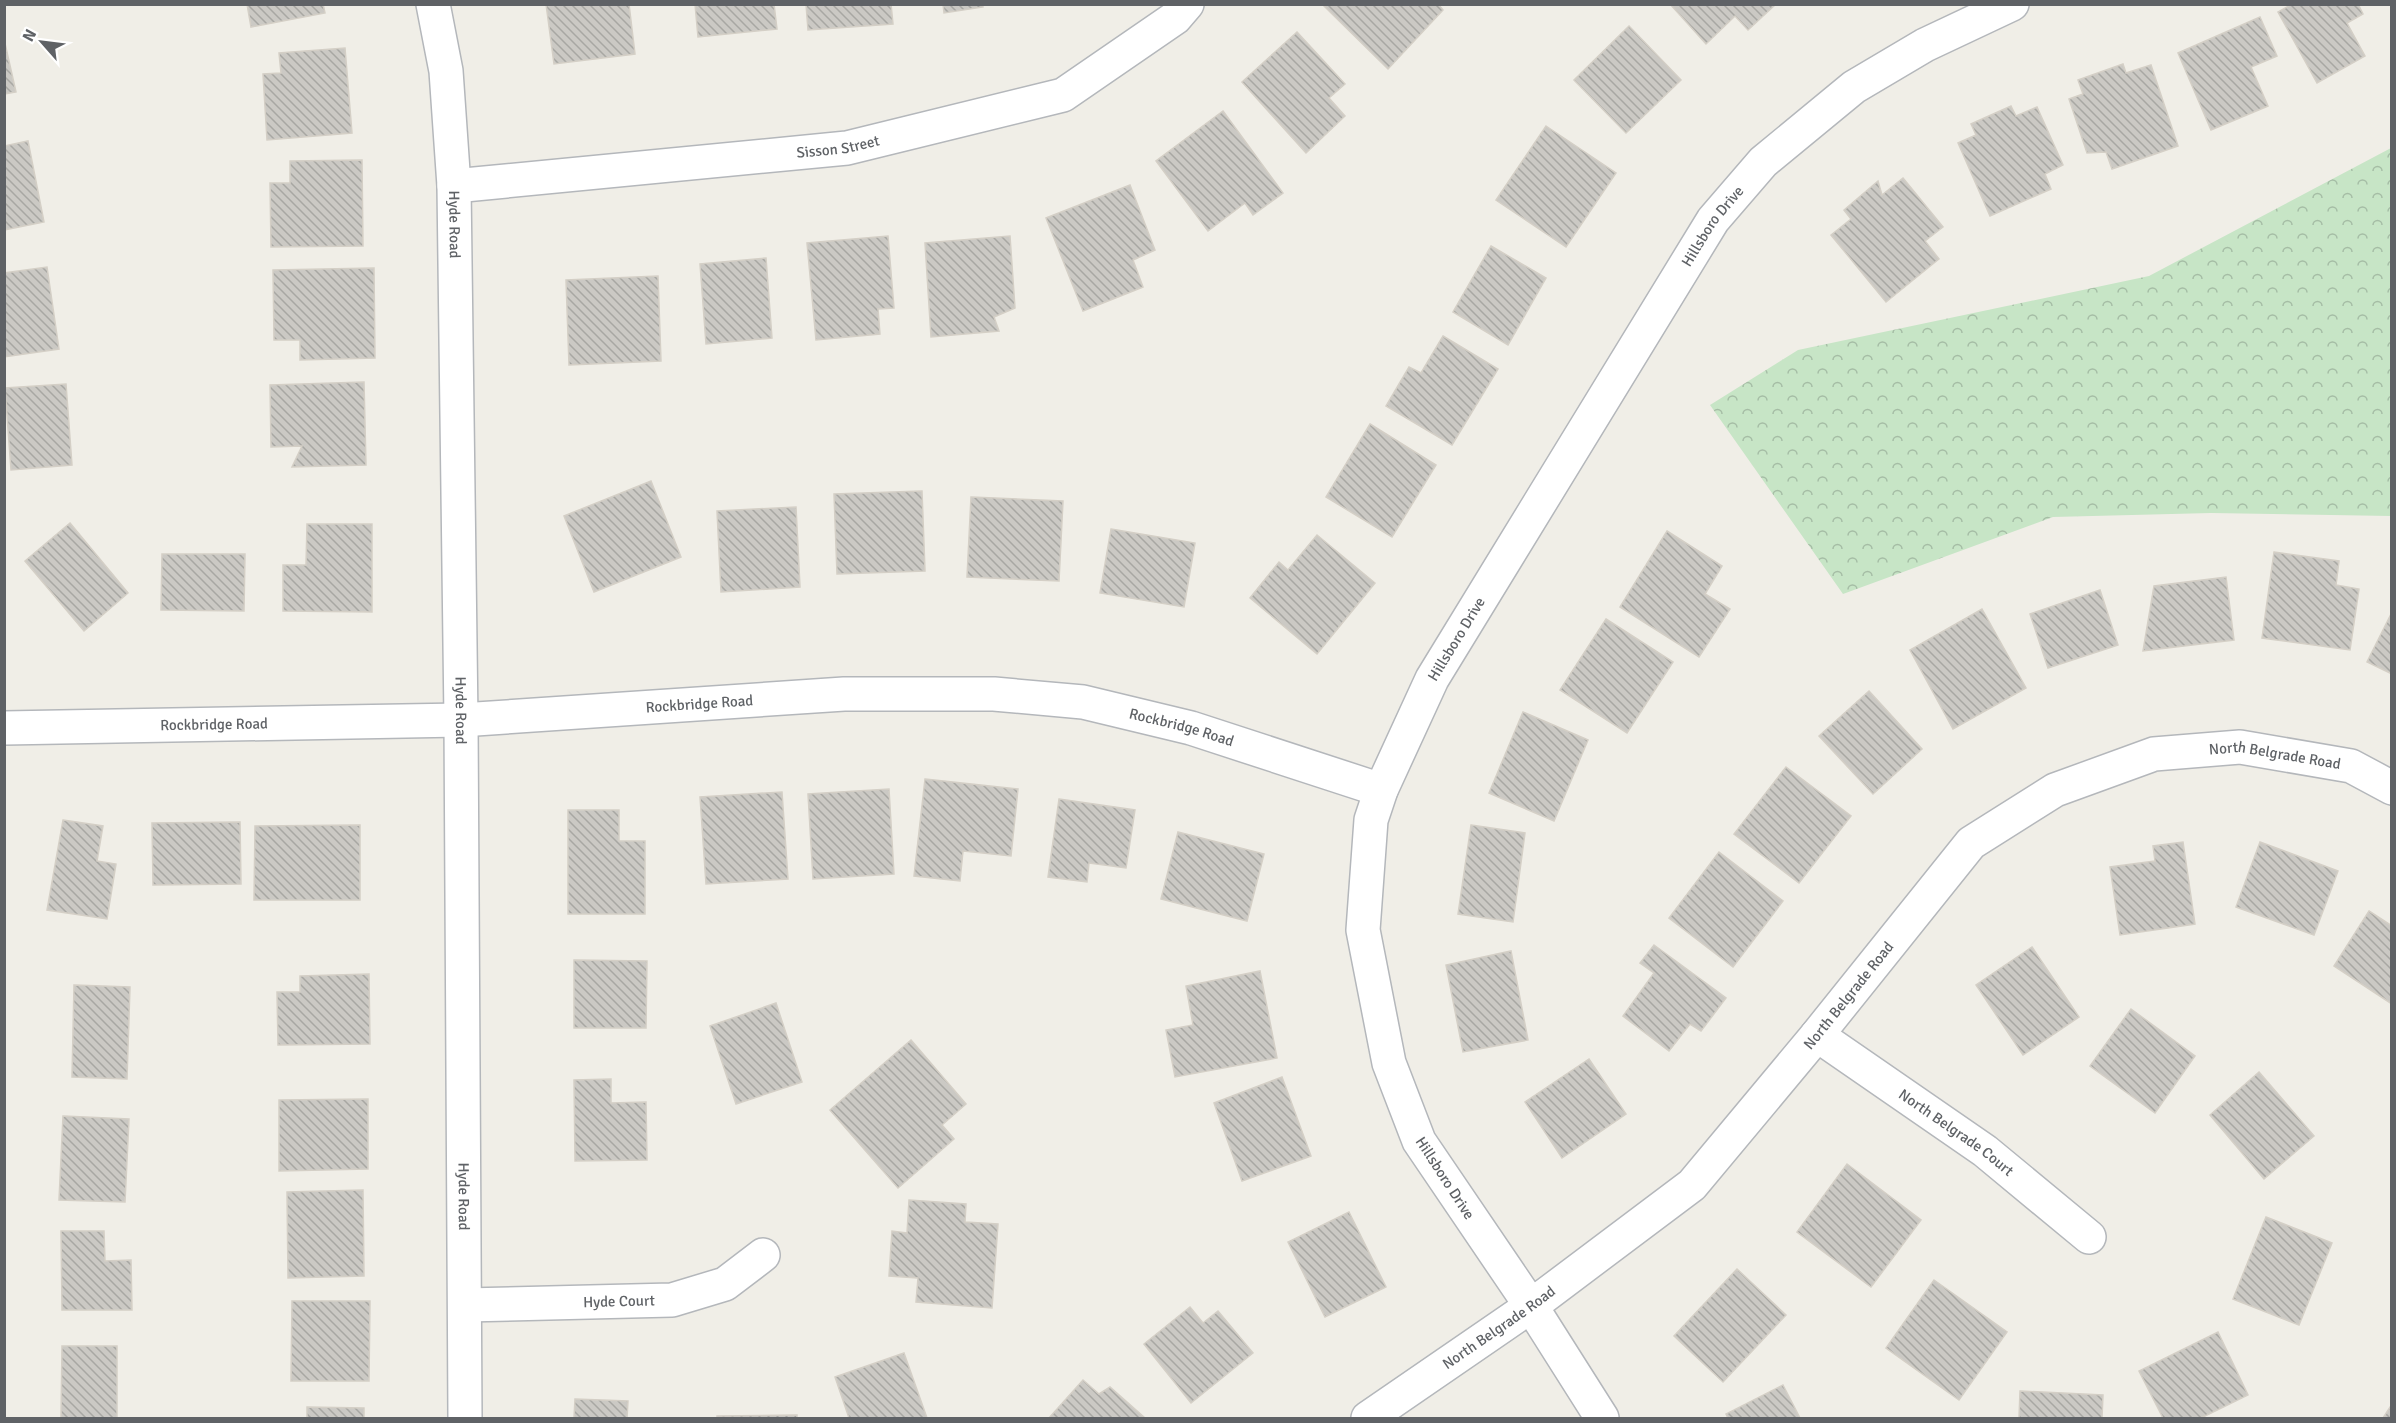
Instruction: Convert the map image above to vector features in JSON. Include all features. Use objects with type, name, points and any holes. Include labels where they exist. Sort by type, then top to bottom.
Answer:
[{"type":"street","name":"Hyde Road","points":[[433,4],[446,71],[454,186],[462,720],[465,1419]]},
{"type":"street","name":"Sisson Street","points":[[454,186],[847,148],[1063,94],[1175,18],[1187,4]]},
{"type":"street","name":"Hillsboro Drive","points":[[1602,1419],[1531,1306],[1419,1141],[1389,1063],[1363,930],[1371,820],[1382,790],[1432,679],[1713,220],[1763,162],[1854,87],[1925,45],[2012,4]]},
{"type":"street","name":"Rockbridge Road","points":[[4,728],[462,720],[844,694],[994,694],[1083,702],[1180,725],[1382,790]]},
{"type":"street","name":"North Belgrade Road","points":[[1368,1419],[1531,1306],[1692,1185],[1818,1035],[1971,843],[2055,790],[2154,754],[2240,747],[2351,766],[2391,788]]},
{"type":"street","name":"North Belgrade Court","points":[[1818,1035],[1985,1151],[2090,1237]]},
{"type":"street","name":"Hyde Court","points":[[465,1305],[672,1300],[725,1284],[763,1255]]},
{"type":"green space","points":[[2391,148],[2391,516],[2211,513],[2053,517],[1843,594],[1710,405],[1798,350],[2149,276]]},
{"type":"building","points":[[247,4],[323,4],[325,13],[251,27]]},
{"type":"building","points":[[546,4],[629,4],[635,54],[554,64]]},
{"type":"building","points":[[695,4],[774,4],[777,29],[698,37]]},
{"type":"building","points":[[806,4],[891,4],[893,24],[808,30]]},
{"type":"building","points":[[943,4],[982,4],[983,7],[944,13]]},
{"type":"building","points":[[1322,4],[1438,4],[1443,10],[1388,69]]},
{"type":"building","points":[[1670,4],[1776,4],[1748,30],[1735,16],[1706,44]]},
{"type":"building","points":[[2292,4],[2358,4],[2363,14],[2347,23],[2365,56],[2317,83],[2278,12]]},
{"type":"building","points":[[2260,17],[2277,56],[2251,67],[2268,106],[2211,130],[2178,53]]},
{"type":"building","points":[[1629,26],[1681,80],[1626,133],[1574,80]]},
{"type":"building","points":[[1297,32],[1345,84],[1329,98],[1345,116],[1306,153],[1242,82]]},
{"type":"building","points":[[4,39],[16,92],[4,94]]},
{"type":"building","points":[[345,48],[352,133],[267,140],[263,74],[281,73],[279,53]]},
{"type":"building","points":[[2123,64],[2126,73],[2151,65],[2178,146],[2112,169],[2106,152],[2087,153],[2069,99],[2083,94],[2078,80]]},
{"type":"building","points":[[2011,106],[2016,116],[2037,107],[2063,165],[2045,174],[2051,189],[1990,216],[1958,143],[1976,135],[1971,124]]},
{"type":"building","points":[[1223,111],[1283,193],[1253,215],[1245,203],[1208,231],[1156,161]]},
{"type":"building","points":[[1546,126],[1616,173],[1566,247],[1496,200]]},
{"type":"building","points":[[28,141],[44,222],[4,230],[4,146]]},
{"type":"building","points":[[362,160],[363,246],[271,247],[270,183],[290,183],[290,161]]},
{"type":"building","points":[[1903,178],[1943,227],[1925,241],[1939,259],[1886,302],[1831,235],[1851,219],[1844,210],[1878,181],[1882,195]]},
{"type":"building","points":[[1130,185],[1155,250],[1133,260],[1143,287],[1083,311],[1046,218]]},
{"type":"building","points":[[888,236],[894,308],[878,309],[880,334],[816,340],[807,243]]},
{"type":"building","points":[[1010,236],[1015,308],[994,317],[999,331],[931,337],[925,243]]},
{"type":"building","points":[[1491,246],[1546,278],[1508,345],[1453,312]]},
{"type":"building","points":[[766,258],[772,338],[706,344],[700,264]]},
{"type":"building","points":[[47,267],[59,349],[4,357],[4,273]]},
{"type":"building","points":[[374,268],[375,358],[300,360],[300,340],[274,340],[273,270]]},
{"type":"building","points":[[658,276],[661,361],[569,365],[566,280]]},
{"type":"building","points":[[1443,336],[1498,369],[1452,445],[1386,406],[1409,367],[1421,373]]},
{"type":"building","points":[[364,382],[366,465],[292,467],[302,446],[271,447],[270,385]]},
{"type":"building","points":[[66,384],[72,465],[11,470],[5,388]]},
{"type":"building","points":[[1370,424],[1436,465],[1392,537],[1326,497]]},
{"type":"building","points":[[651,481],[681,557],[594,592],[564,516]]},
{"type":"building","points":[[922,491],[925,571],[837,574],[834,494]]},
{"type":"building","points":[[971,497],[1063,501],[1059,581],[967,577]]},
{"type":"building","points":[[796,507],[800,587],[721,592],[717,511]]},
{"type":"building","points":[[70,523],[128,593],[84,631],[25,561]]},
{"type":"building","points":[[307,524],[372,524],[372,612],[283,611],[283,565],[306,565]]},
{"type":"building","points":[[1111,529],[1195,543],[1184,607],[1100,593]]},
{"type":"building","points":[[1667,531],[1722,566],[1705,594],[1730,609],[1699,657],[1620,607]]},
{"type":"building","points":[[1317,535],[1375,583],[1317,654],[1250,598],[1279,562],[1288,570]]},
{"type":"building","points":[[2274,552],[2339,561],[2336,585],[2359,589],[2350,650],[2262,638]]},
{"type":"building","points":[[162,554],[245,554],[244,611],[161,610]]},
{"type":"building","points":[[2226,577],[2234,640],[2143,651],[2154,586]]},
{"type":"building","points":[[2100,590],[2118,645],[2048,668],[2030,614]]},
{"type":"building","points":[[1982,609],[2026,688],[1953,729],[1910,650]]},
{"type":"building","points":[[2392,612],[2392,674],[2367,662]]},
{"type":"building","points":[[1606,619],[1673,662],[1627,733],[1560,690]]},
{"type":"building","points":[[1869,691],[1922,749],[1873,794],[1819,736]]},
{"type":"building","points":[[1523,712],[1588,740],[1554,821],[1489,793]]},
{"type":"building","points":[[1786,767],[1851,816],[1799,883],[1734,834]]},
{"type":"building","points":[[925,779],[1018,789],[1011,856],[963,851],[960,881],[914,876]]},
{"type":"building","points":[[889,789],[894,874],[813,879],[808,794]]},
{"type":"building","points":[[782,792],[788,879],[706,884],[700,797]]},
{"type":"building","points":[[1059,799],[1135,810],[1126,868],[1089,863],[1087,882],[1048,877]]},
{"type":"building","points":[[568,810],[619,810],[619,841],[645,841],[645,914],[568,914]]},
{"type":"building","points":[[63,820],[103,826],[97,861],[116,864],[107,919],[47,910]]},
{"type":"building","points":[[240,822],[241,884],[153,885],[152,823]]},
{"type":"building","points":[[360,825],[360,900],[254,900],[255,826]]},
{"type":"building","points":[[1471,825],[1525,833],[1513,922],[1458,914]]},
{"type":"building","points":[[1178,832],[1264,854],[1247,921],[1161,899]]},
{"type":"building","points":[[2183,842],[2195,924],[2120,935],[2110,867],[2155,861],[2153,846]]},
{"type":"building","points":[[2260,842],[2338,871],[2314,935],[2236,907]]},
{"type":"building","points":[[1719,852],[1783,901],[1733,967],[1669,918]]},
{"type":"building","points":[[2369,911],[2392,926],[2392,1004],[2334,966]]},
{"type":"building","points":[[1654,945],[1726,998],[1701,1031],[1690,1024],[1669,1051],[1623,1016],[1654,973],[1640,963]]},
{"type":"building","points":[[2032,947],[2079,1017],[2023,1055],[1976,985]]},
{"type":"building","points":[[1511,951],[1528,1040],[1463,1052],[1446,965]]},
{"type":"building","points":[[574,960],[647,961],[646,1028],[574,1028]]},
{"type":"building","points":[[1260,971],[1277,1058],[1175,1077],[1166,1030],[1193,1025],[1186,986]]},
{"type":"building","points":[[369,974],[370,1044],[278,1045],[277,992],[300,992],[300,976]]},
{"type":"building","points":[[74,985],[130,987],[127,1079],[72,1077]]},
{"type":"building","points":[[776,1003],[802,1082],[736,1104],[710,1026]]},
{"type":"building","points":[[2131,1009],[2195,1056],[2155,1113],[2090,1066]]},
{"type":"building","points":[[911,1040],[966,1104],[942,1125],[954,1139],[898,1188],[830,1110]]},
{"type":"building","points":[[1589,1059],[1626,1114],[1562,1158],[1525,1102]]},
{"type":"building","points":[[2259,1072],[2314,1136],[2264,1179],[2210,1115]]},
{"type":"building","points":[[1282,1077],[1311,1156],[1242,1181],[1214,1103]]},
{"type":"building","points":[[611,1079],[611,1103],[646,1102],[647,1160],[575,1161],[574,1080]]},
{"type":"building","points":[[368,1099],[368,1169],[279,1171],[279,1100]]},
{"type":"building","points":[[63,1116],[129,1119],[125,1202],[59,1200]]},
{"type":"building","points":[[1847,1164],[1921,1220],[1871,1287],[1797,1232]]},
{"type":"building","points":[[363,1190],[364,1276],[288,1278],[287,1192]]},
{"type":"building","points":[[909,1200],[966,1204],[965,1222],[998,1224],[992,1308],[916,1302],[918,1278],[889,1276],[892,1231],[907,1233]]},
{"type":"building","points":[[1349,1212],[1386,1287],[1325,1317],[1288,1242]]},
{"type":"building","points":[[2266,1217],[2332,1243],[2299,1325],[2233,1299]]},
{"type":"building","points":[[61,1231],[104,1231],[105,1261],[131,1260],[132,1310],[62,1310]]},
{"type":"building","points":[[1737,1269],[1786,1315],[1723,1382],[1674,1336]]},
{"type":"building","points":[[1934,1280],[2007,1332],[1959,1400],[1886,1348]]},
{"type":"building","points":[[292,1301],[370,1301],[369,1381],[291,1381]]},
{"type":"building","points":[[1190,1307],[1203,1323],[1218,1311],[1253,1353],[1191,1403],[1144,1344]]},
{"type":"building","points":[[2218,1332],[2248,1395],[2201,1418],[2163,1418],[2139,1371]]},
{"type":"building","points":[[62,1346],[117,1346],[117,1418],[61,1418]]},
{"type":"building","points":[[904,1353],[927,1418],[849,1418],[835,1377]]},
{"type":"building","points":[[1083,1380],[1099,1394],[1110,1387],[1145,1418],[1049,1418]]},
{"type":"building","points":[[1783,1385],[1800,1418],[1728,1418],[1726,1414]]},
{"type":"building","points":[[2020,1391],[2103,1395],[2102,1418],[2019,1418]]},
{"type":"building","points":[[575,1399],[628,1401],[627,1418],[574,1418]]},
{"type":"building","points":[[2392,1404],[2392,1418],[2383,1418]]},
{"type":"building","points":[[307,1407],[364,1408],[364,1418],[307,1418]]},
{"type":"building","points":[[797,1415],[797,1418],[717,1418],[717,1416]]}]
